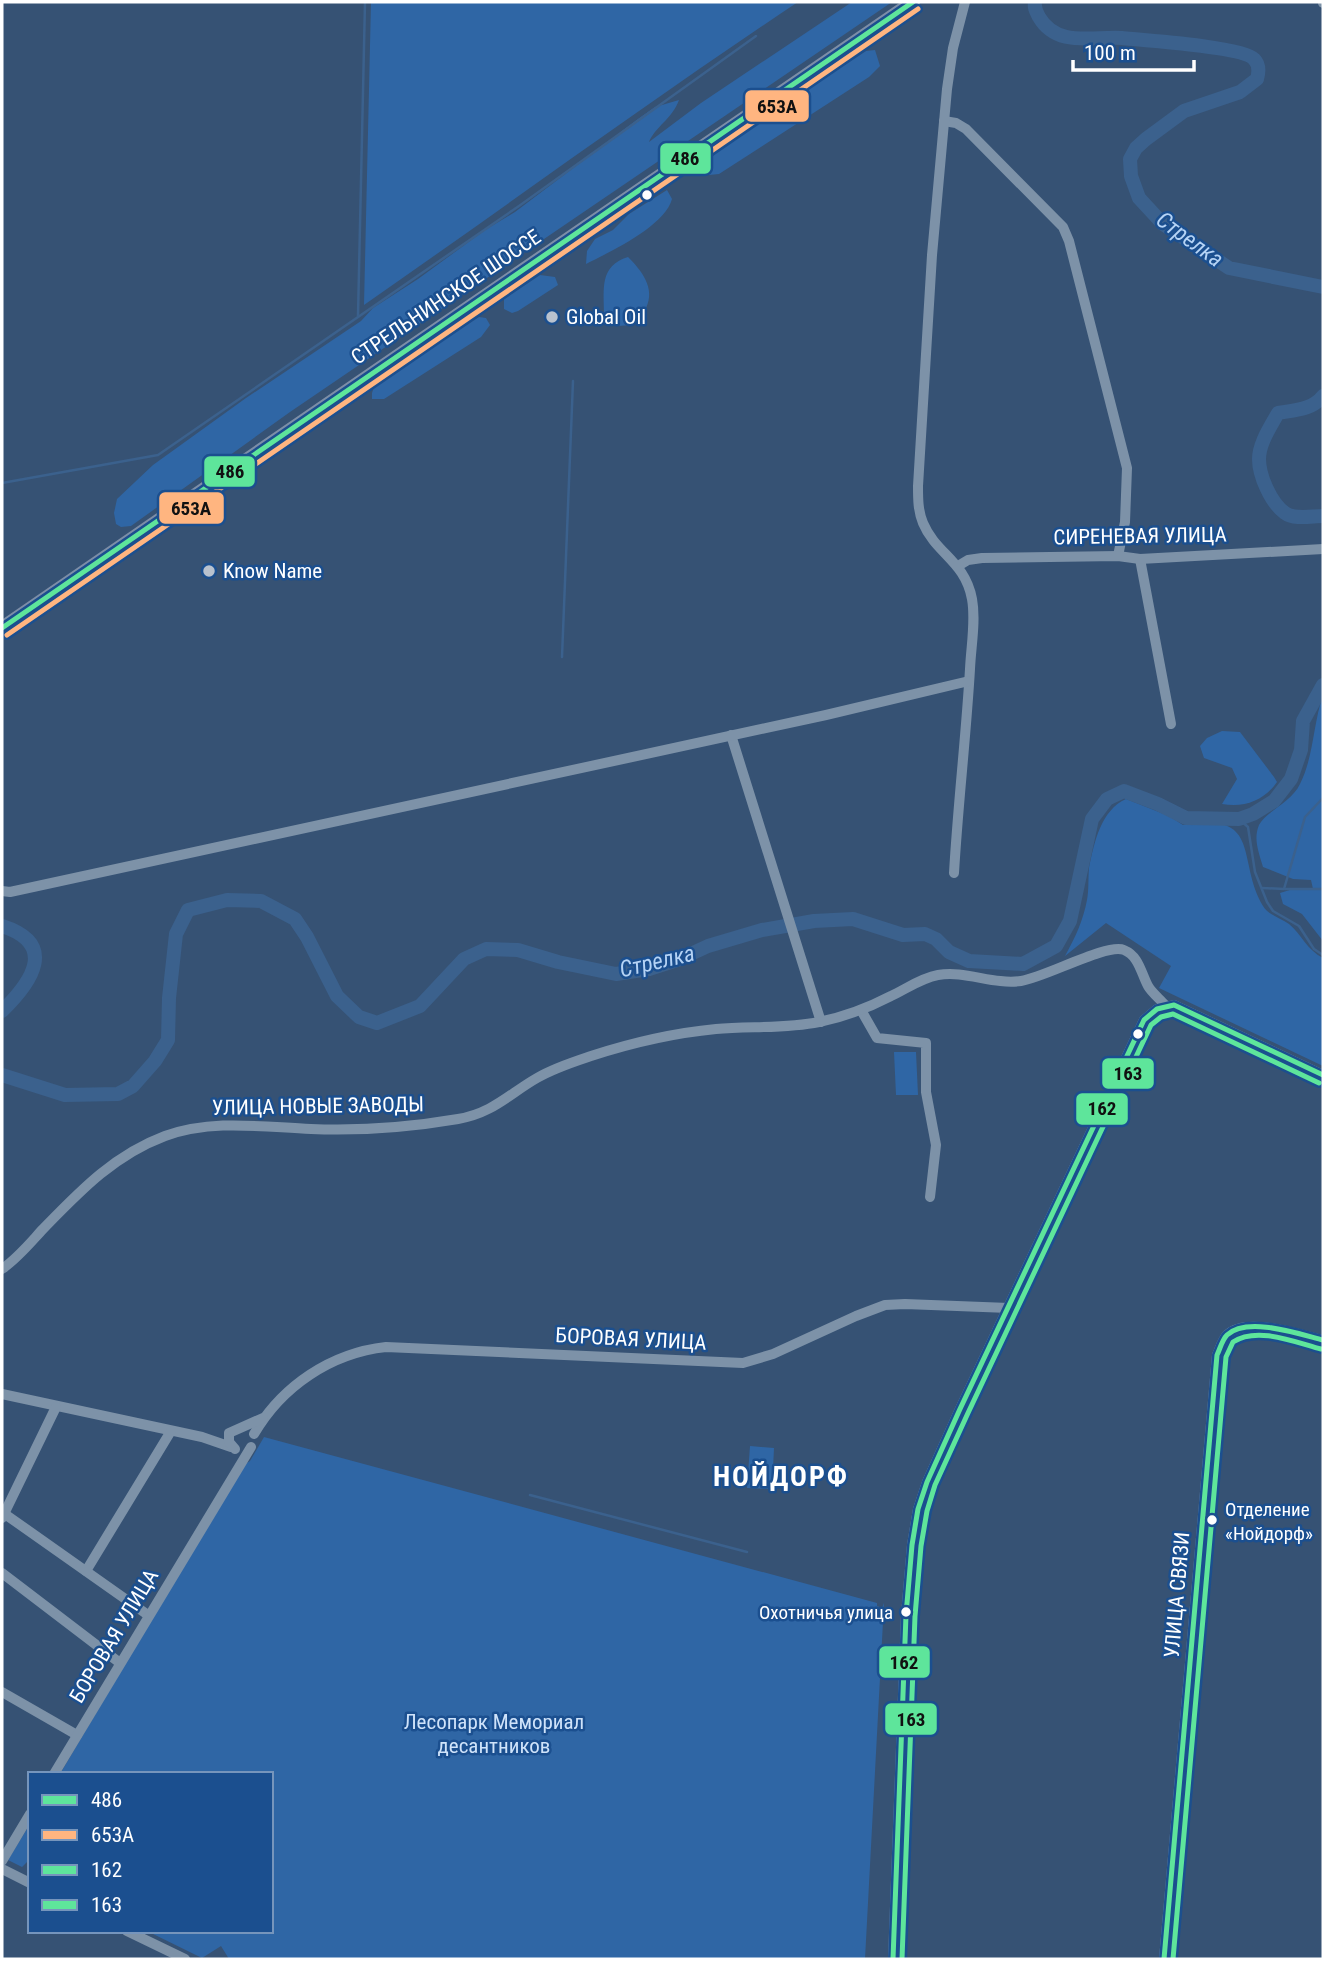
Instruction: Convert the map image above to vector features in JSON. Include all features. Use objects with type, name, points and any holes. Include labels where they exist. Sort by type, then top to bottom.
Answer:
[{"type":"main road","name":"СТРЕЛЬНИНСКОЕ ШОССЕ","points":[[2,628],[914,2]]},
{"type":"street","points":[[954,873],[969,681],[972,601],[968,581],[933,538],[924,524],[918,506],[932,255],[944,121],[953,48],[965,2]]},
{"type":"street","points":[[944,121],[956,123],[966,129],[1063,227],[1069,241],[1127,468],[1125,522],[1118,556]]},
{"type":"street","name":"СИРЕНЕВАЯ УЛИЦА","points":[[958,566],[968,560],[982,558],[1118,556],[1140,559],[1323,549]]},
{"type":"street","points":[[1140,559],[1171,724]]},
{"type":"street","points":[[2,891],[10,892],[274,836],[826,716],[969,681]]},
{"type":"street","points":[[731,735],[821,1021]]},
{"type":"street","name":"УЛИЦА НОВЫЕ ЗАВОДЫ","points":[[2,1269],[110,1165],[163,1137],[207,1126],[230,1124],[325,1129],[454,1120],[483,1113],[499,1105],[539,1076],[564,1065],[627,1046],[685,1033],[821,1021],[861,1010],[934,976],[952,974],[1007,982],[1024,981],[1050,974],[1087,956],[1115,948],[1128,952],[1137,960],[1161,1007]]},
{"type":"street","points":[[894,1959],[906,1615],[915,1522],[927,1482],[1144,1020],[1161,1007],[1179,1007],[1323,1075]]},
{"type":"street","points":[[861,1010],[877,1038],[926,1043],[926,1092],[936,1145],[930,1197]]},
{"type":"street","name":"БОРОВАЯ УЛИЦА","points":[[229,1433],[250,1430],[308,1374],[342,1357],[373,1348],[743,1363],[773,1354],[856,1316],[885,1306],[905,1304],[1009,1308]]},
{"type":"street","name":"УЛИЦА СВЯЗИ","points":[[1164,1959],[1217,1355],[1226,1336],[1249,1326],[1323,1340]]},
{"type":"street","points":[[2,1394],[202,1437],[237,1452]]},
{"type":"street","points":[[56,1407],[3,1514],[148,1615]]},
{"type":"street","name":"БОРОВАЯ УЛИЦА","points":[[55,1772],[121,1663],[237,1452],[251,1447],[250,1430]]},
{"type":"street","points":[[86,1571],[171,1431]]},
{"type":"street","points":[[202,1437],[229,1433],[237,1452]]},
{"type":"street","points":[[2,1573],[121,1663]]},
{"type":"street","points":[[2,1692],[77,1735]]},
{"type":"street","points":[[2,1858],[28,1817]]},
{"type":"street","points":[[2,1869],[28,1882]]},
{"type":"street","points":[[131,1933],[185,1959]]},
{"type":"green space","points":[[371,2],[798,2],[364,305]]},
{"type":"green space","points":[[852,2],[892,2],[290,412],[131,526],[121,527],[116,524],[114,513],[117,499],[153,465],[246,398],[361,321],[373,308],[515,212],[638,119],[655,107],[679,100],[649,142],[701,103]]},
{"type":"green space","points":[[875,50],[880,66],[869,77],[719,174],[709,175],[704,171],[702,164],[746,130],[866,51]]},
{"type":"green space","points":[[667,190],[672,199],[659,219],[635,237],[586,264],[587,251],[595,239],[613,230],[629,214]]},
{"type":"green space","points":[[628,257],[646,280],[649,301],[631,325],[618,326],[604,314],[605,280],[612,266]]},
{"type":"green space","points":[[540,275],[555,277],[558,285],[518,311],[512,313],[504,309],[504,299]]},
{"type":"green space","points":[[479,317],[486,318],[490,325],[481,337],[384,399],[372,399],[375,384]]},
{"type":"green space","points":[[1323,695],[1323,941],[1302,914],[1283,904],[1280,893],[1293,889],[1313,889],[1311,880],[1293,879],[1263,867],[1257,836],[1262,820],[1291,796],[1300,784],[1308,762]]},
{"type":"green space","points":[[1222,731],[1240,732],[1277,782],[1266,794],[1253,802],[1222,804],[1237,779],[1232,768],[1204,758],[1200,746],[1207,738]]},
{"type":"green space","points":[[1126,799],[1169,816],[1183,825],[1225,825],[1236,832],[1243,843],[1255,889],[1265,909],[1294,928],[1313,951],[1323,958],[1323,1066],[1159,988],[1171,966],[1106,923],[1065,956],[1085,908],[1089,868],[1100,828],[1110,811]]},
{"type":"green space","points":[[894,1052],[916,1052],[918,1095],[896,1095]]},
{"type":"green space","name":"Лесопарк Мемориал десантников","points":[[264,1437],[877,1603],[877,1606],[882,1608],[884,1603],[865,1959],[229,1959],[221,1946],[202,1958],[151,1933],[273,1933],[273,1772],[61,1772],[242,1466],[250,1461]]},
{"type":"green space","points":[[750,1446],[774,1448],[772,1489],[747,1488]]},
{"type":"green space","points":[[28,1827],[28,1862],[22,1867],[8,1860]]},
{"type":"waterway","points":[[358,316],[365,2]]},
{"type":"waterway","name":"Стрелка","points":[[1035,2],[1037,13],[1047,27],[1066,37],[1122,38],[1192,45],[1232,51],[1254,59],[1258,68],[1257,79],[1240,92],[1184,111],[1136,148],[1130,159],[1131,176],[1139,198],[1163,224],[1229,268],[1323,287]]},
{"type":"waterway","points":[[2,483],[158,455],[519,206],[756,36]]},
{"type":"waterway","points":[[562,657],[573,381]]},
{"type":"waterway","name":"Стрелка","points":[[1323,396],[1308,407],[1278,413],[1263,441],[1259,459],[1267,489],[1280,509],[1293,516],[1323,516]]},
{"type":"waterway","name":"Стрелка","points":[[2,1075],[65,1095],[118,1094],[133,1086],[155,1061],[168,1040],[169,998],[176,934],[188,910],[227,900],[261,901],[295,919],[337,996],[359,1017],[377,1023],[420,1006],[464,959],[486,949],[518,950],[558,962],[616,974],[649,969],[708,946],[762,930],[814,921],[853,919],[903,935],[925,934],[936,939],[949,952],[969,961],[1023,964],[1056,946],[1070,921],[1092,819],[1107,799],[1124,791],[1186,818],[1239,819],[1253,814],[1274,801],[1291,779],[1301,750],[1303,721],[1323,685]]},
{"type":"waterway","points":[[1262,888],[1284,889],[1305,817],[1323,798]]},
{"type":"waterway","points":[[1239,819],[1248,827],[1255,872],[1267,902],[1273,911],[1299,926],[1314,949],[1323,955]]},
{"type":"waterway","points":[[1285,889],[1323,889]]},
{"type":"waterway","name":"Стрелка","points":[[2,926],[19,934],[30,943],[35,953],[30,976],[2,1011]]},
{"type":"waterway","points":[[530,1495],[747,1552]]},
{"type":"transit line","name":"486","points":[[2,628],[913,2]]},
{"type":"transit line","name":"653А","points":[[7,635],[918,9]]},
{"type":"transit line","name":"162","points":[[893,1959],[906,1615],[918,1509],[927,1482],[960,1409],[1144,1020],[1157,1009],[1174,1005],[1323,1075]]},
{"type":"transit line","name":"163","points":[[902,1959],[915,1616],[927,1511],[935,1485],[968,1413],[1151,1025],[1161,1017],[1173,1014],[1319,1083]]},
{"type":"transit line","name":"162","points":[[1164,1959],[1217,1355],[1227,1335],[1247,1327],[1274,1328],[1323,1340]]},
{"type":"transit line","name":"163","points":[[1173,1959],[1226,1357],[1233,1342],[1253,1335],[1288,1339],[1321,1349]]},
{"type":"place","name":"Global Oil","points":[[552,317]]},
{"type":"place","name":"Know Name","points":[[209,571]]},
{"type":"place","name":"Отделение «Нойдорф»","points":[[1212,1520]]},
{"type":"place","name":"Охотничья улица","points":[[906,1612]]},
{"type":"district","name":"НОЙДОРФ","points":[[781,1476]]}]
